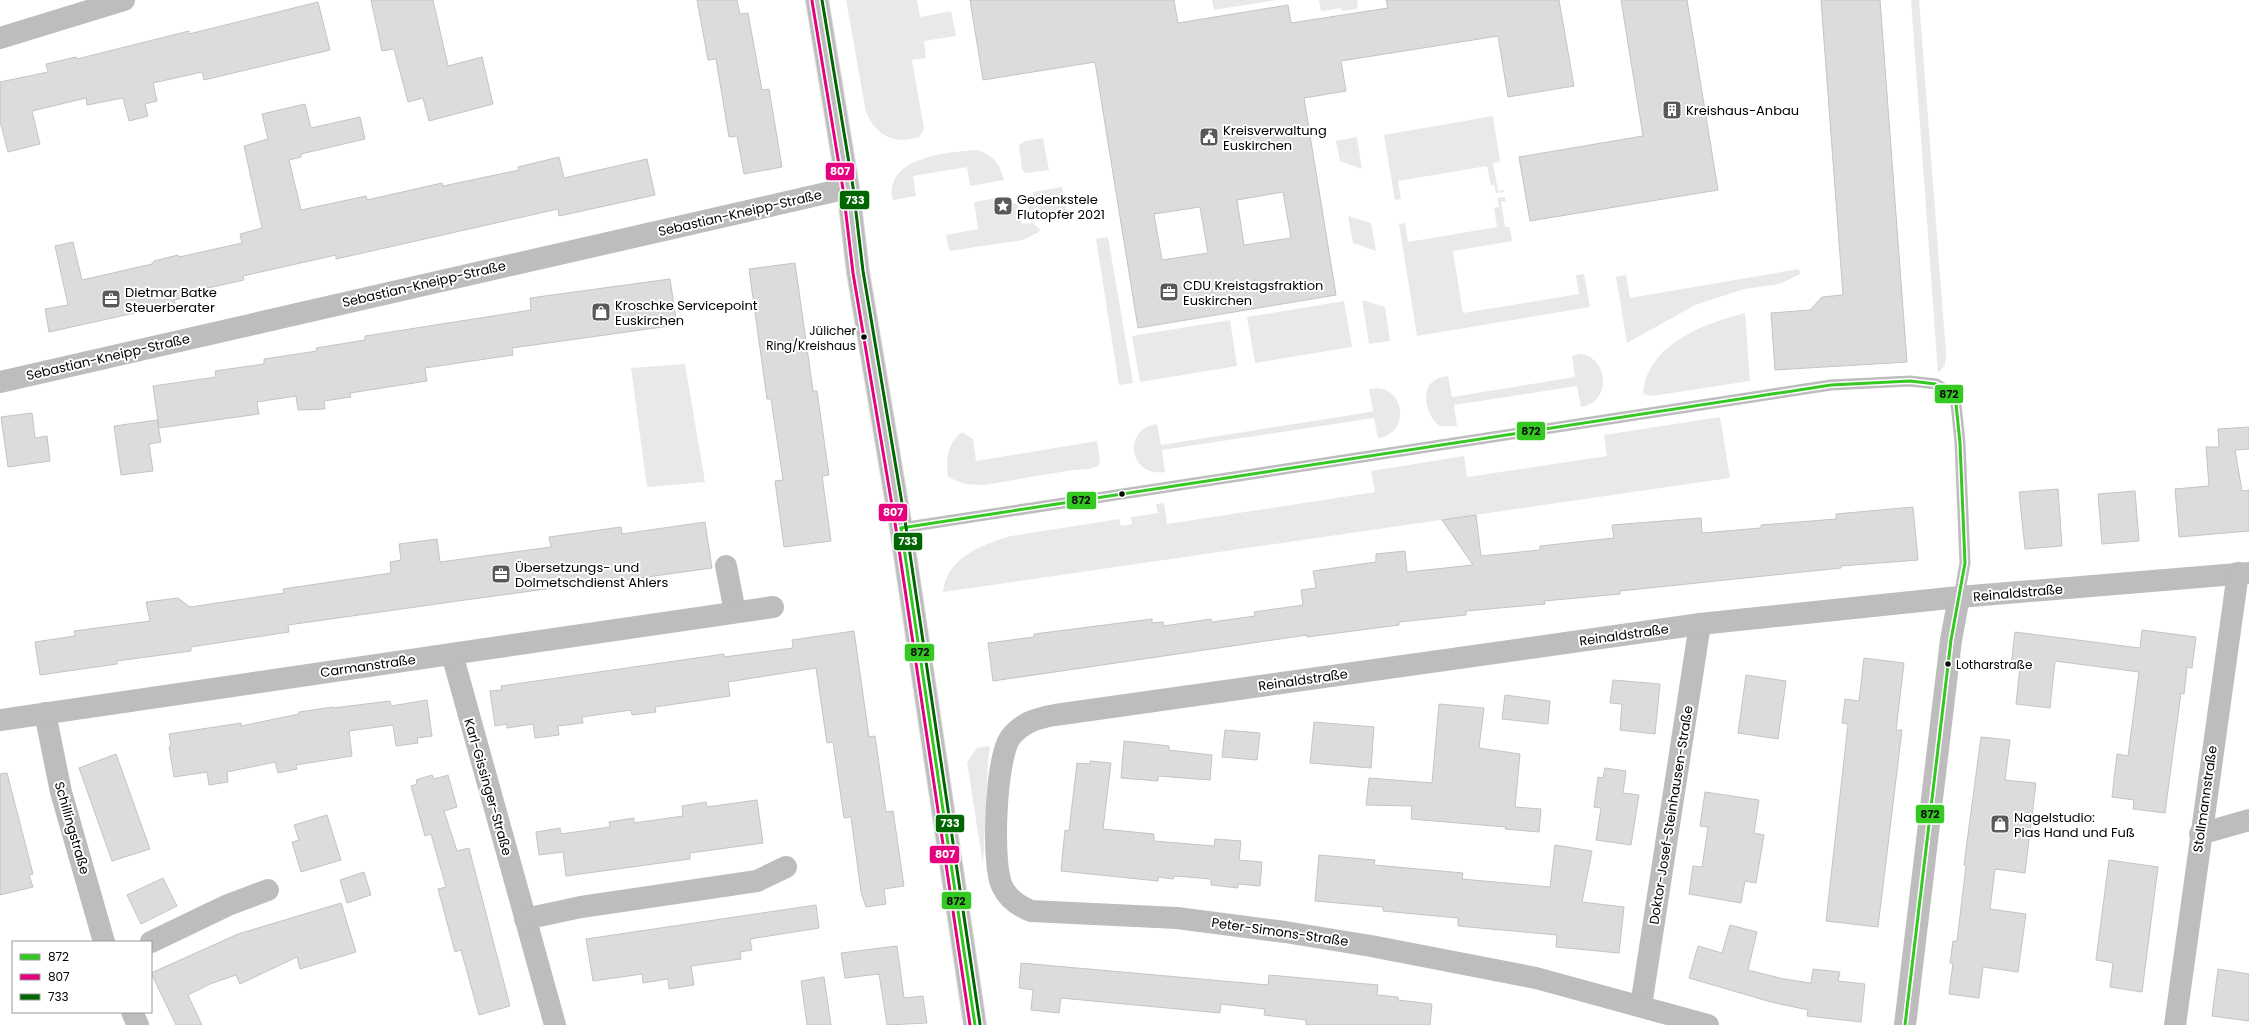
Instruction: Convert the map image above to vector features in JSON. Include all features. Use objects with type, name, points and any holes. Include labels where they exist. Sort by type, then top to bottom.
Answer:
[{"type":"street","points":[[0,38],[124,0]]},
{"type":"street","points":[[817,0],[848,188],[858,272],[901,528],[975,1025]]},
{"type":"street","name":"Sebastian-Kneipp-Straße","points":[[0,382],[848,188]]},
{"type":"street","points":[[726,566],[735,612]]},
{"type":"street","name":"Reinaldstraße","points":[[1010,739],[1019,728],[1026,723],[1055,715],[1700,624],[1959,597],[2243,573]]},
{"type":"street","name":"Stollmannstraße","points":[[2176,1025],[2200,834],[2243,573]]},
{"type":"street","points":[[1905,1025],[1951,640],[1959,597]]},
{"type":"street","name":"Carmanstraße","points":[[0,720],[773,607]]},
{"type":"street","name":"Doktor-Josef-Steinhausen-Straße","points":[[1641,1006],[1700,624]]},
{"type":"street","name":"Karl-Gissinger-Straße","points":[[452,654],[556,1025]]},
{"type":"street","name":"Schillingstraße","points":[[45,713],[61,792],[104,941]]},
{"type":"street","name":"Peter-Simons-Straße","points":[[1010,739],[1004,750],[1000,770],[996,864],[1002,887],[1008,896],[1014,902],[1031,911],[1177,918],[1293,933],[1437,957],[1529,976],[1708,1025]]},
{"type":"street","points":[[2200,834],[2249,820]]},
{"type":"street","points":[[526,919],[581,907],[757,881],[786,867]]},
{"type":"street","points":[[152,942],[228,905],[268,890]]},
{"type":"street","points":[[132,1013],[138,1025]]},
{"type":"lane","points":[[901,528],[1830,385],[1910,381],[1936,384],[1946,390],[1956,404],[1960,443],[1965,563],[1959,597]]},
{"type":"shaded area","points":[[846,0],[917,0],[920,17],[951,11],[956,36],[924,41],[926,58],[912,60],[924,129],[919,137],[902,140],[894,139],[881,133],[870,120],[866,112]]},
{"type":"shaded area","points":[[1212,0],[1277,0],[1214,10]]},
{"type":"shaded area","points":[[1319,0],[1358,0],[1357,9],[1342,11],[1341,8],[1321,11]]},
{"type":"shaded area","points":[[1911,0],[1919,0],[1946,354],[1945,365],[1938,373]]},
{"type":"shaded area","points":[[1493,116],[1500,162],[1493,163],[1498,191],[1504,190],[1504,192],[1496,193],[1494,185],[1491,185],[1487,166],[1398,181],[1401,199],[1395,200],[1384,135]]},
{"type":"shaded area","points":[[1357,137],[1362,169],[1340,161],[1336,141]]},
{"type":"shaded area","points":[[1043,138],[1049,170],[1025,173],[1022,169],[1019,145],[1025,141]]},
{"type":"shaded area","points":[[976,150],[987,154],[995,160],[1004,180],[970,186],[967,167],[913,176],[916,196],[893,200],[893,186],[898,174],[908,166],[935,155]]},
{"type":"shaded area","points":[[1062,187],[1068,218],[1047,222],[1036,214],[1030,213],[1027,204],[1033,198],[1033,192]]},
{"type":"shaded area","points":[[1008,196],[1011,202],[1018,205],[1022,224],[1032,223],[1040,229],[1039,232],[1023,240],[949,251],[946,235],[978,229],[974,202]]},
{"type":"shaded area","points":[[1505,197],[1506,201],[1501,202],[1505,227],[1510,227],[1512,241],[1453,251],[1463,313],[1579,294],[1576,275],[1584,274],[1590,307],[1417,336],[1399,224],[1405,223],[1408,242],[1497,227],[1494,208],[1499,207],[1497,198]]},
{"type":"shaded area","points":[[1348,216],[1371,223],[1376,251],[1353,243]]},
{"type":"shaded area","points":[[1108,237],[1133,383],[1119,385],[1096,239]]},
{"type":"shaded area","points":[[1799,269],[1800,274],[1780,284],[1744,289],[1695,305],[1627,343],[1616,277],[1626,275],[1630,298]]},
{"type":"shaded area","points":[[1362,300],[1385,307],[1390,341],[1369,344]]},
{"type":"shaded area","points":[[1344,301],[1352,347],[1255,363],[1247,317]]},
{"type":"shaded area","points":[[1745,313],[1750,381],[1652,396],[1643,394],[1647,377],[1654,362],[1679,339],[1712,323]]},
{"type":"shaded area","points":[[1230,320],[1237,366],[1140,382],[1132,336]]},
{"type":"shaded area","points":[[1580,354],[1589,357],[1596,362],[1601,370],[1603,379],[1602,388],[1599,396],[1592,403],[1581,407],[1577,386],[1454,405],[1457,426],[1440,426],[1430,414],[1426,396],[1427,391],[1429,386],[1437,379],[1448,376],[1452,397],[1575,377],[1572,356]]},
{"type":"shaded area","points":[[685,364],[705,482],[647,487],[631,368]]},
{"type":"shaded area","points":[[1379,388],[1388,391],[1395,397],[1399,405],[1400,413],[1399,422],[1395,429],[1388,435],[1378,438],[1374,418],[1162,450],[1165,472],[1153,472],[1144,468],[1137,461],[1134,452],[1138,434],[1146,428],[1157,424],[1161,445],[1364,413],[1373,411],[1369,389]]},
{"type":"shaded area","points":[[1720,417],[1730,478],[943,592],[946,580],[958,561],[978,548],[1011,536],[1119,519],[1121,526],[1132,524],[1131,517],[1158,513],[1156,504],[1164,503],[1167,524],[1375,492],[1371,471],[1464,456],[1467,477],[1607,456],[1604,435]]},
{"type":"shaded area","points":[[962,432],[973,439],[976,461],[1097,441],[1100,461],[1098,466],[1089,469],[1073,470],[984,485],[964,484],[948,477],[947,470],[950,447]]},
{"type":"shaded area","points":[[990,746],[983,865],[967,762],[977,748]]},
{"type":"building","points":[[371,0],[433,0],[448,66],[482,57],[493,104],[429,121],[423,98],[408,102],[394,49],[382,51]]},
{"type":"building","points":[[697,0],[737,0],[740,14],[748,13],[762,90],[769,89],[782,167],[744,174],[737,136],[729,137],[716,59],[708,60]]},
{"type":"building","name":"Kreisverwaltung Euskirchen","points":[[970,0],[1174,0],[1178,23],[1288,5],[1291,23],[1388,8],[1386,0],[1559,0],[1574,86],[1508,97],[1498,36],[1341,61],[1346,91],[1304,98],[1336,295],[1138,328],[1095,62],[983,80]],"holes":[[[1283,192],[1291,238],[1244,245],[1237,200]],[[1200,207],[1208,253],[1162,260],[1154,214]]]},
{"type":"building","name":"Kreishaus-Anbau","points":[[1621,0],[1687,0],[1718,190],[1530,221],[1519,157],[1643,136]]},
{"type":"building","points":[[1821,0],[1880,0],[1907,362],[1775,370],[1771,313],[1810,310],[1822,297],[1843,295]]},
{"type":"building","points":[[318,2],[330,50],[204,80],[202,72],[153,83],[157,101],[145,104],[148,116],[129,121],[123,98],[87,105],[86,98],[32,111],[40,144],[8,152],[0,121],[0,82],[48,72],[46,64],[76,57],[77,59],[189,31],[189,34]]},
{"type":"building","points":[[305,104],[311,128],[360,117],[365,139],[301,154],[301,157],[289,160],[301,210],[366,196],[367,200],[442,183],[443,186],[519,170],[518,167],[559,157],[564,178],[647,159],[655,195],[559,216],[558,209],[336,259],[336,255],[243,276],[244,280],[199,290],[200,294],[174,300],[175,304],[49,332],[45,309],[68,305],[55,246],[73,242],[82,280],[152,264],[154,261],[178,255],[179,257],[242,243],[240,234],[262,228],[244,146],[268,139],[262,114]]},
{"type":"building","points":[[795,263],[813,391],[817,391],[829,475],[822,476],[831,541],[784,547],[775,481],[783,480],[771,399],[767,399],[749,269]]},
{"type":"building","points":[[670,279],[677,325],[512,348],[513,355],[425,368],[427,381],[350,393],[351,397],[324,401],[325,409],[298,410],[296,396],[257,402],[259,414],[159,428],[153,386],[216,377],[215,371],[264,364],[264,359],[317,351],[316,348],[365,340],[365,336],[531,310],[530,298]]},
{"type":"building","points":[[32,413],[35,438],[47,436],[50,461],[8,467],[1,417]]},
{"type":"building","points":[[157,420],[161,442],[149,444],[153,471],[121,475],[114,426]]},
{"type":"building","points":[[2249,427],[2249,449],[2235,450],[2242,491],[2249,490],[2249,531],[2179,537],[2175,489],[2209,486],[2206,447],[2219,447],[2218,429]]},
{"type":"building","points":[[2058,489],[2062,546],[2025,549],[2019,492]]},
{"type":"building","points":[[2135,491],[2139,541],[2102,544],[2098,494]]},
{"type":"building","points":[[1913,507],[1918,560],[1841,566],[1841,568],[1620,591],[1620,594],[1544,601],[1545,604],[1466,611],[1466,615],[1399,622],[1399,625],[1307,637],[1307,635],[993,681],[988,643],[1034,637],[1034,634],[1152,619],[1152,623],[1163,622],[1164,626],[1211,619],[1212,622],[1255,616],[1254,612],[1303,605],[1301,590],[1316,588],[1313,571],[1376,562],[1376,554],[1405,551],[1407,572],[1473,565],[1442,520],[1476,515],[1481,556],[1540,550],[1540,546],[1614,538],[1612,525],[1701,518],[1702,533],[1761,528],[1761,525],[1836,519],[1836,514]]},
{"type":"building","points":[[705,522],[712,568],[568,588],[568,586],[288,625],[289,632],[191,647],[191,651],[117,661],[117,664],[40,675],[35,642],[75,636],[74,631],[150,621],[146,602],[178,598],[190,607],[284,593],[283,589],[391,573],[390,562],[401,560],[399,544],[437,539],[440,562],[551,547],[549,537],[621,527],[622,534]]},
{"type":"building","points":[[2142,630],[2196,637],[2192,668],[2187,667],[2184,694],[2181,693],[2165,813],[2133,809],[2134,800],[2112,797],[2117,754],[2128,756],[2139,672],[2055,661],[2050,708],[2016,704],[2020,667],[2011,666],[2015,632],[2140,648]]},
{"type":"building","points":[[854,631],[869,737],[875,736],[886,812],[893,811],[904,886],[884,889],[886,904],[866,907],[861,892],[851,817],[844,818],[833,742],[827,743],[816,668],[728,682],[730,696],[655,707],[656,712],[632,715],[631,710],[582,717],[583,723],[558,726],[559,735],[535,738],[533,724],[507,728],[507,724],[495,726],[490,691],[502,690],[501,686],[724,654],[724,657],[793,648],[792,640]]},
{"type":"building","points":[[1864,658],[1904,663],[1896,730],[1902,730],[1878,927],[1826,921],[1848,724],[1842,723],[1845,699],[1859,701]]},
{"type":"building","points":[[1746,675],[1786,681],[1778,739],[1738,733]]},
{"type":"building","points":[[1613,680],[1660,684],[1655,734],[1620,730],[1622,704],[1610,703]]},
{"type":"building","points":[[1505,695],[1550,701],[1548,724],[1502,719]]},
{"type":"building","points":[[427,700],[432,736],[417,738],[418,743],[396,746],[393,725],[349,731],[352,756],[296,765],[297,769],[278,773],[275,762],[227,772],[228,782],[209,785],[207,772],[174,777],[169,747],[171,746],[169,734],[241,723],[241,726],[299,714],[299,712],[333,707],[390,701],[391,706]]},
{"type":"building","points":[[1439,704],[1484,708],[1479,748],[1520,754],[1515,807],[1541,809],[1539,832],[1505,829],[1506,827],[1411,819],[1412,806],[1366,805],[1369,778],[1432,783]]},
{"type":"building","points":[[1314,722],[1374,727],[1371,768],[1310,763]]},
{"type":"building","points":[[1225,730],[1260,733],[1257,760],[1222,757]]},
{"type":"building","points":[[1981,737],[2010,740],[2005,780],[2036,783],[2025,873],[1995,869],[1990,909],[2026,914],[2018,972],[1983,967],[1979,998],[1949,994],[1953,963],[1950,963],[1953,941],[1957,941],[1966,866],[1964,865]]},
{"type":"building","points":[[1124,741],[1169,746],[1169,750],[1212,755],[1210,780],[1158,776],[1158,781],[1121,778]]},
{"type":"building","points":[[116,754],[150,849],[112,861],[79,768]]},
{"type":"building","points":[[1090,761],[1111,763],[1103,829],[1154,834],[1154,841],[1214,846],[1215,839],[1241,841],[1239,860],[1262,862],[1260,886],[1238,884],[1238,888],[1211,885],[1211,879],[1175,876],[1173,879],[1158,877],[1158,881],[1061,871],[1065,830],[1069,831],[1077,763],[1090,764]]},
{"type":"building","points":[[1605,768],[1626,771],[1623,793],[1639,795],[1631,845],[1596,840],[1601,808],[1594,807],[1598,777],[1603,778]]},
{"type":"building","points":[[7,773],[33,874],[29,875],[33,887],[0,895],[0,774]]},
{"type":"building","points":[[432,775],[434,779],[448,775],[457,807],[444,811],[457,851],[469,848],[510,1006],[479,1015],[461,950],[455,952],[438,889],[446,887],[431,834],[425,836],[411,786],[417,784],[416,780]]},
{"type":"building","points":[[1705,792],[1759,800],[1754,833],[1764,835],[1756,883],[1745,881],[1741,903],[1689,894],[1693,866],[1702,867],[1708,827],[1700,826]]},
{"type":"building","points":[[757,800],[763,843],[690,853],[690,859],[566,876],[563,852],[539,855],[536,832],[560,828],[561,834],[610,827],[609,822],[634,818],[634,823],[683,816],[682,806],[706,802],[707,807]]},
{"type":"building","points":[[327,815],[341,860],[301,872],[292,842],[299,840],[294,825]]},
{"type":"building","points":[[1555,845],[1592,851],[1582,902],[1624,907],[1619,953],[1556,947],[1557,935],[1458,926],[1458,918],[1383,911],[1383,907],[1315,901],[1319,855],[1375,860],[1374,865],[1463,873],[1462,879],[1550,887]]},
{"type":"building","points":[[2109,860],[2158,867],[2142,992],[2110,987],[2113,963],[2096,960]]},
{"type":"building","points":[[364,872],[371,895],[347,903],[340,880]]},
{"type":"building","points":[[163,878],[177,906],[141,924],[127,895]]},
{"type":"building","points":[[341,903],[356,952],[300,969],[297,957],[240,984],[236,975],[210,984],[188,995],[202,1025],[176,1025],[152,973],[238,934]]},
{"type":"building","points":[[816,905],[819,928],[750,939],[752,950],[740,952],[741,959],[691,966],[694,985],[669,989],[668,979],[643,983],[642,974],[593,981],[586,939]]},
{"type":"building","points":[[1730,925],[1757,932],[1748,970],[1784,979],[1811,983],[1813,969],[1840,972],[1838,981],[1865,984],[1861,1022],[1807,1016],[1808,1010],[1771,1002],[1689,978],[1698,946],[1722,953]]},
{"type":"building","points":[[897,946],[904,998],[923,996],[927,1023],[887,1025],[879,974],[845,978],[841,953]]},
{"type":"building","points":[[1021,963],[1268,985],[1269,975],[1378,985],[1377,995],[1398,997],[1398,1000],[1432,1004],[1430,1025],[1306,1025],[1306,1020],[1264,1015],[1265,1009],[1221,1004],[1220,1013],[1061,998],[1059,1013],[1031,1010],[1033,990],[1019,988]]},
{"type":"building","points":[[2218,969],[2249,974],[2249,1021],[2212,1016]]},
{"type":"building","points":[[824,977],[831,1025],[807,1025],[801,981]]},
{"type":"transit line","name":"733","points":[[822,0],[853,187],[863,271],[906,527],[980,1024]]},
{"type":"transit line","name":"807","points":[[812,1],[843,189],[853,273],[896,529],[970,1025]]},
{"type":"transit line","name":"872","points":[[901,528],[1831,385],[1910,381],[1936,384],[1946,390],[1956,404],[1960,443],[1965,563],[1951,640],[1905,1025]]},
{"type":"transit line","name":"872","points":[[901,528],[975,1025]]},
{"type":"place","name":"Kreishaus-Anbau","points":[[1672,110]]},
{"type":"place","name":"Kreisverwaltung Euskirchen","points":[[1209,137]]},
{"type":"place","name":"Gedenkstele Flutopfer 2021","points":[[1003,206]]},
{"type":"place","name":"CDU Kreistagsfraktion Euskirchen","points":[[1169,292]]},
{"type":"place","name":"Dietmar Batke Steuerberater","points":[[111,299]]},
{"type":"place","name":"Kroschke Servicepoint Euskirchen","points":[[601,312]]},
{"type":"place","name":"Jülicher Ring/Kreishaus","points":[[864,337]]},
{"type":"place","name":"Übersetzungs- und Dolmetschdienst Ahlers","points":[[501,574]]},
{"type":"place","name":"Lotharstraße","points":[[1948,664]]},
{"type":"place","name":"Nagelstudio: Pias Hand und Fuß","points":[[2000,824]]}]
